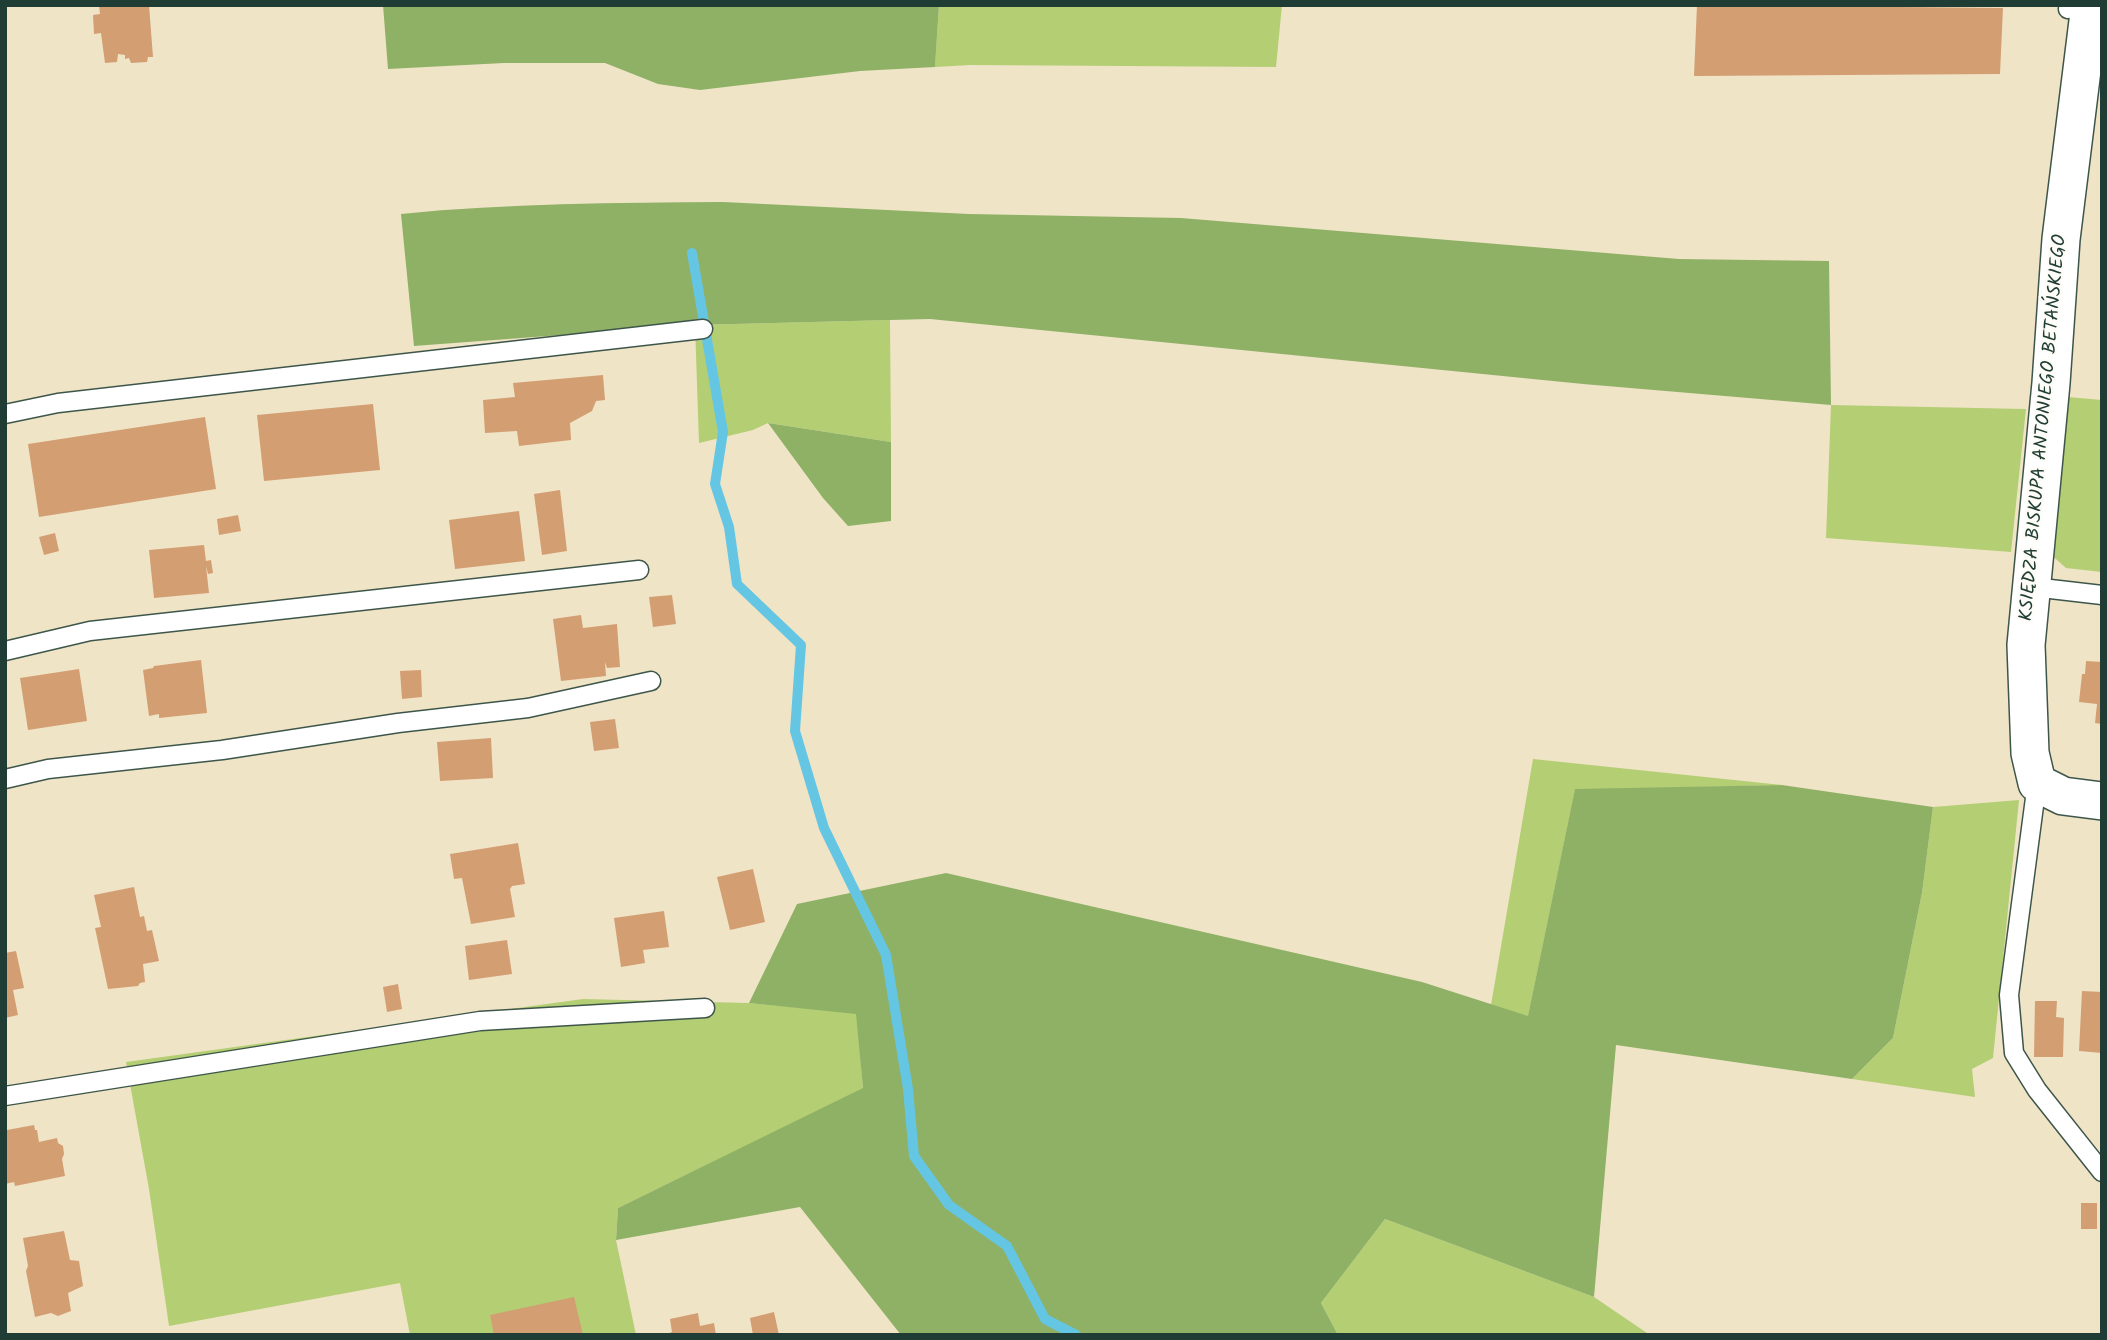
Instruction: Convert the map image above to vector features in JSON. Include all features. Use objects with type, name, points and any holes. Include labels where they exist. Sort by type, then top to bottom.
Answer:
[{"type":"street","name":"KSIĘDZA BISKUPA ANTONIEGO BETAŃSKIEGO","points":[[2037,783],[2030,753],[2026,645],[2033,587],[2076,7]]},
{"type":"street","points":[[2037,783],[2063,796],[2102,801]]},
{"type":"lane","points":[[5,414],[58,403],[703,329]]},
{"type":"lane","points":[[5,651],[90,631],[639,570]]},
{"type":"lane","points":[[2033,587],[2102,595]]},
{"type":"lane","points":[[5,779],[48,769],[222,750],[398,723],[528,708],[651,681]]},
{"type":"lane","points":[[2037,783],[2009,995],[2014,1053],[2037,1090],[2102,1172]]},
{"type":"lane","points":[[5,1096],[480,1021],[705,1008]]},
{"type":"green space","points":[[383,5],[939,5],[935,67],[860,71],[700,90],[658,84],[605,63],[504,63],[388,69]]},
{"type":"green space","points":[[939,5],[1282,5],[1276,67],[935,67]]},
{"type":"green space","points":[[723,202],[969,214],[1181,218],[1679,259],[1829,261],[1831,405],[1583,384],[930,319],[695,325],[414,346],[401,214],[521,206]]},
{"type":"green space","points":[[890,320],[891,442],[768,423],[753,430],[699,443],[695,325]]},
{"type":"green space","points":[[2068,397],[2102,400],[2102,572],[2066,568],[2048,552]]},
{"type":"green space","points":[[1831,405],[2026,409],[2011,552],[1826,538]]},
{"type":"green space","points":[[768,423],[891,442],[891,521],[848,526],[823,498]]},
{"type":"green space","points":[[1533,759],[1782,785],[1575,790],[1528,1017],[1491,1005]]},
{"type":"green space","points":[[1782,785],[1933,807],[1922,893],[1893,1038],[1852,1079],[1616,1045],[1594,1297],[1385,1219],[1321,1303],[1338,1335],[901,1335],[800,1207],[616,1240],[618,1208],[863,1088],[856,1014],[749,1003],[797,904],[946,873],[1422,982],[1528,1016],[1575,789]]},
{"type":"green space","points":[[2019,800],[1993,1058],[1972,1069],[1975,1097],[1852,1079],[1893,1038],[1922,893],[1933,807]]},
{"type":"green space","points":[[583,999],[749,1003],[857,1013],[863,1089],[618,1208],[616,1240],[636,1335],[410,1335],[400,1283],[169,1326],[149,1189],[126,1062]]},
{"type":"green space","points":[[1385,1219],[1594,1297],[1653,1335],[1338,1335],[1321,1303]]},
{"type":"building","points":[[99,5],[149,5],[153,57],[148,57],[147,62],[131,63],[129,58],[125,59],[125,55],[118,54],[117,62],[105,63],[101,33],[94,34],[93,15],[100,14]]},
{"type":"building","points":[[1697,5],[2003,8],[2000,74],[1694,76]]},
{"type":"building","points":[[603,375],[605,400],[596,401],[592,411],[570,423],[571,440],[519,446],[517,431],[485,433],[483,400],[515,397],[513,383]]},
{"type":"building","points":[[373,404],[380,470],[264,481],[257,415]]},
{"type":"building","points":[[205,417],[216,489],[39,517],[28,444]]},
{"type":"building","points":[[560,490],[567,551],[542,555],[534,494]]},
{"type":"building","points":[[519,511],[525,561],[455,569],[449,520]]},
{"type":"building","points":[[238,515],[241,531],[219,535],[217,519]]},
{"type":"building","points":[[55,533],[59,551],[44,555],[39,537]]},
{"type":"building","points":[[204,545],[206,561],[211,560],[213,573],[208,574],[206,566],[209,593],[154,598],[149,550]]},
{"type":"building","points":[[672,595],[676,624],[653,627],[649,597]]},
{"type":"building","points":[[581,615],[583,628],[617,624],[620,667],[607,668],[605,662],[606,676],[561,681],[553,619]]},
{"type":"building","points":[[201,660],[207,713],[159,718],[159,714],[149,716],[143,670]]},
{"type":"building","points":[[2086,661],[2102,662],[2102,724],[2095,723],[2097,704],[2079,702]]},
{"type":"building","points":[[79,669],[87,721],[28,730],[20,678]]},
{"type":"building","points":[[421,670],[422,697],[402,699],[400,671]]},
{"type":"building","points":[[615,719],[619,748],[594,751],[590,722]]},
{"type":"building","points":[[491,738],[493,778],[440,781],[437,742]]},
{"type":"building","points":[[518,843],[525,884],[512,886],[510,889],[515,917],[471,924],[462,878],[454,879],[450,854]]},
{"type":"building","points":[[753,869],[765,922],[730,930],[717,877]]},
{"type":"building","points":[[134,887],[140,917],[144,916],[147,931],[152,930],[159,961],[143,964],[145,982],[138,986],[108,989],[95,928],[101,927],[94,895]]},
{"type":"building","points":[[664,911],[669,947],[643,950],[645,963],[621,967],[614,918]]},
{"type":"building","points":[[507,940],[512,974],[469,980],[465,946]]},
{"type":"building","points":[[16,951],[24,988],[13,990],[18,1015],[5,1018],[5,953]]},
{"type":"building","points":[[398,984],[402,1009],[387,1012],[383,987]]},
{"type":"building","points":[[2082,991],[2102,992],[2102,1053],[2079,1051]]},
{"type":"building","points":[[2035,1001],[2057,1001],[2056,1017],[2064,1018],[2063,1057],[2034,1057]]},
{"type":"building","points":[[34,1125],[39,1142],[57,1138],[58,1143],[63,1146],[65,1176],[15,1186],[14,1182],[5,1184],[7,1130]]},
{"type":"building","points":[[2081,1203],[2097,1203],[2097,1229],[2081,1229]]},
{"type":"building","points":[[64,1231],[70,1260],[79,1261],[83,1286],[68,1293],[71,1311],[58,1316],[51,1313],[35,1317],[23,1238]]},
{"type":"building","points":[[574,1297],[583,1335],[494,1335],[490,1315]]},
{"type":"building","points":[[774,1312],[779,1335],[753,1335],[750,1318]]},
{"type":"building","points":[[698,1313],[700,1326],[714,1323],[716,1335],[663,1335],[672,1332],[670,1319]]},
{"type":"waterway","points":[[692,253],[723,432],[715,484],[729,527],[737,584],[801,645],[795,731],[824,828],[886,955],[908,1089],[914,1156],[949,1205],[1007,1246],[1045,1319],[1076,1335]]}]
